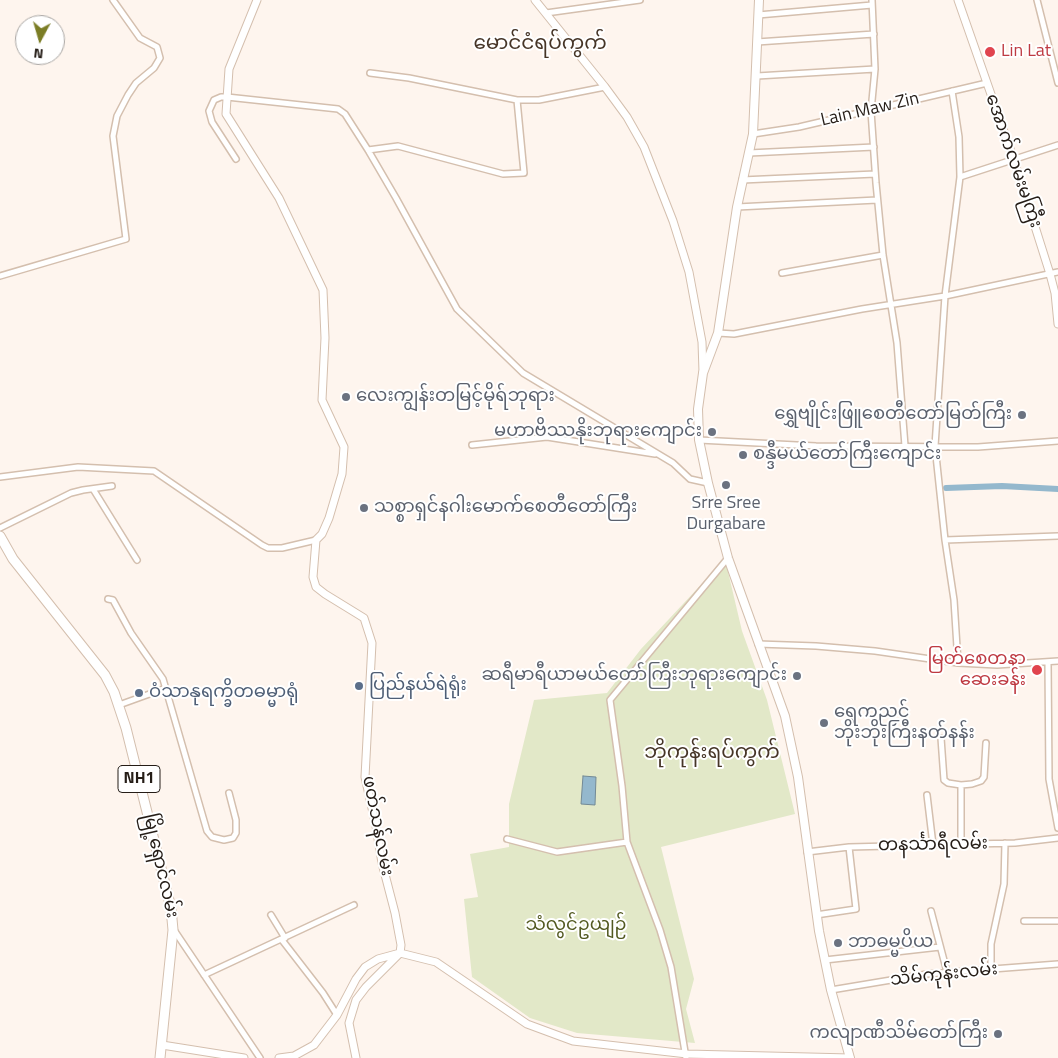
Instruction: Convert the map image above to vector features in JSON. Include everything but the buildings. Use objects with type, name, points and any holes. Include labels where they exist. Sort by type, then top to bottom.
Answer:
[{"type":"highway","name":"မြို့ရှောင်လမ်း","points":[[0,536],[13,559],[105,675],[119,705],[171,908],[173,930],[160,1058]]},
{"type":"main road","points":[[257,0],[229,69],[226,114],[279,198],[323,290],[325,338],[322,400],[344,446],[342,474],[332,509],[322,534],[316,540]]},
{"type":"main road","points":[[279,1058],[294,1056],[314,1045],[337,1015],[356,979],[366,967],[378,959],[400,953],[436,962],[527,1024],[573,1041],[687,1056],[850,1058],[831,990],[816,914],[798,777],[785,716],[728,558],[708,483],[699,440],[698,409],[703,373],[702,342],[689,272],[673,221],[644,147],[627,117],[605,87],[535,0]]},
{"type":"main road","points":[[703,373],[718,333],[736,207],[754,134],[759,0]]},
{"type":"main road","name":"အောက်လမ်းမကြီး","points":[[958,0],[1054,273],[1058,324]]},
{"type":"main road","name":"ဖတ်သန်လမ်း","points":[[316,540],[313,577],[316,587],[364,618],[372,644],[365,777],[382,863],[395,913],[401,945],[400,953]]},
{"type":"main road","points":[[356,1058],[349,1023],[356,1000],[366,986],[400,953]]},
{"type":"main road","points":[[162,1046],[244,1058]]},
{"type":"street","points":[[0,276],[126,239],[113,136],[117,116],[128,95],[136,83],[154,68],[160,58],[157,47],[140,38],[113,0]]},
{"type":"street","points":[[546,13],[640,0]]},
{"type":"street","points":[[1037,0],[1058,83]]},
{"type":"street","points":[[758,16],[872,2],[875,69],[872,111],[875,174],[883,255],[897,344],[905,446]]},
{"type":"street","points":[[757,42],[874,34]]},
{"type":"street","points":[[757,76],[875,69]]},
{"type":"street","points":[[370,73],[409,78],[518,100],[539,100],[605,87]]},
{"type":"street","name":"Lain Maw Zin","points":[[754,134],[799,127],[872,111],[986,83]]},
{"type":"street","points":[[952,91],[959,137],[960,177],[945,296],[935,446],[945,540],[954,600],[958,663]]},
{"type":"street","points":[[236,159],[212,122],[209,111],[214,100],[227,97],[338,109],[345,114],[368,150],[457,309],[523,373],[674,463],[690,479],[708,483]]},
{"type":"street","points":[[368,150],[398,146],[503,174],[524,172],[518,100]]},
{"type":"street","points":[[960,177],[1058,145]]},
{"type":"street","points":[[749,153],[874,147]]},
{"type":"street","points":[[742,180],[875,174]]},
{"type":"street","points":[[736,207],[877,200]]},
{"type":"street","points":[[782,273],[883,255]]},
{"type":"street","points":[[718,333],[734,334],[892,304],[945,296],[1054,273]]},
{"type":"street","points":[[472,446],[547,437],[658,454]]},
{"type":"street","points":[[699,440],[816,446],[978,447],[1058,441]]},
{"type":"street","points":[[0,477],[78,467],[154,471],[268,548],[282,548],[316,540]]},
{"type":"street","points":[[0,528],[71,493],[112,486]]},
{"type":"street","points":[[93,489],[137,560]]},
{"type":"street","points":[[945,540],[1058,536]]},
{"type":"street","points":[[687,1056],[672,968],[627,842],[622,786],[610,700],[728,558]]},
{"type":"street","points":[[108,599],[112,600],[131,633],[162,679],[207,831],[212,837],[224,840],[233,838],[236,833],[236,820],[229,793]]},
{"type":"street","points":[[758,644],[875,651],[958,663],[997,665],[1058,661]]},
{"type":"street","points":[[1048,662],[1049,779],[1058,828]]},
{"type":"street","points":[[119,705],[166,688]]},
{"type":"street","points":[[941,738],[944,780],[961,785],[981,781],[984,777],[986,743]]},
{"type":"street","points":[[961,785],[961,845]]},
{"type":"street","points":[[927,795],[934,845]]},
{"type":"street","name":"တနင်္သာရီလမ်း","points":[[807,852],[849,848],[1005,843],[1058,838]]},
{"type":"street","points":[[507,839],[557,852],[627,842]]},
{"type":"street","points":[[991,969],[991,944],[1004,884],[1005,843]]},
{"type":"street","points":[[816,914],[856,909],[849,848]]},
{"type":"street","points":[[204,976],[354,905]]},
{"type":"street","points":[[931,911],[947,972]]},
{"type":"street","points":[[271,915],[283,939],[337,1015]]},
{"type":"street","points":[[1024,921],[1058,921]]},
{"type":"street","points":[[173,930],[260,1058]]},
{"type":"street","points":[[826,960],[940,947]]},
{"type":"street","name":"သိမ်ကုန်းလမ်း","points":[[831,990],[947,972],[1058,964]]},
{"type":"green space","name":"သံလွင်ဥယျဉ်","points":[[725,559],[742,631],[767,700],[795,814],[661,847],[694,979],[686,1009],[695,1043],[577,1033],[530,1018],[472,977],[464,899],[478,897],[470,854],[509,847],[509,804],[534,700],[607,693],[641,649]]},
{"type":"water","points":[[583,776],[596,777],[595,805],[581,804]]},
{"type":"waterway","points":[[946,488],[1002,486],[1058,489]]},
{"type":"place","name":"Lin Lat","points":[[990,52]]},
{"type":"place","name":"လေးကျွန်းတမြင့်မိုရ်ဘုရား","points":[[346,397]]},
{"type":"place","name":"ရွှေဗျိုင်းဖြူစေတီတော်မြတ်ကြီး","points":[[1022,415]]},
{"type":"place","name":"မဟာဗိဿနိုးဘုရားကျောင်း","points":[[712,432]]},
{"type":"place","name":"စန္ဒီမယ်တော်ကြီးကျောင်း","points":[[743,455]]},
{"type":"place","name":"Srre Sree Durgabare","points":[[726,485]]},
{"type":"place","name":"သစ္စာရှင်နဂါးမောက်စေတီတော်ကြီး","points":[[364,508]]},
{"type":"place","name":"မြတ်စေတနာ ဆေးခန်း","points":[[1037,670]]},
{"type":"place","name":"ဆရီမာရီယာမယ်တော်ကြီးဘုရားကျောင်း","points":[[797,676]]},
{"type":"place","name":"ပြည်နယ်ရဲရုံး","points":[[359,686]]},
{"type":"place","name":"ဝံသာနုရက္ခိတဓမ္မာရုံ","points":[[139,693]]},
{"type":"place","name":"ရွှေကညင် ဘိုးဘိုးကြီးနတ်နန်း","points":[[824,723]]},
{"type":"place","name":"ဘာဓမ္မပိယ","points":[[838,943]]},
{"type":"place","name":"ကလျာဏီသိမ်တော်ကြီး","points":[[998,1034]]},
{"type":"district","name":"မောင်ငံရပ်ကွက်","points":[[540,44]]},
{"type":"district","name":"ဘိုကုန်းရပ်ကွက်","points":[[712,753]]}]
